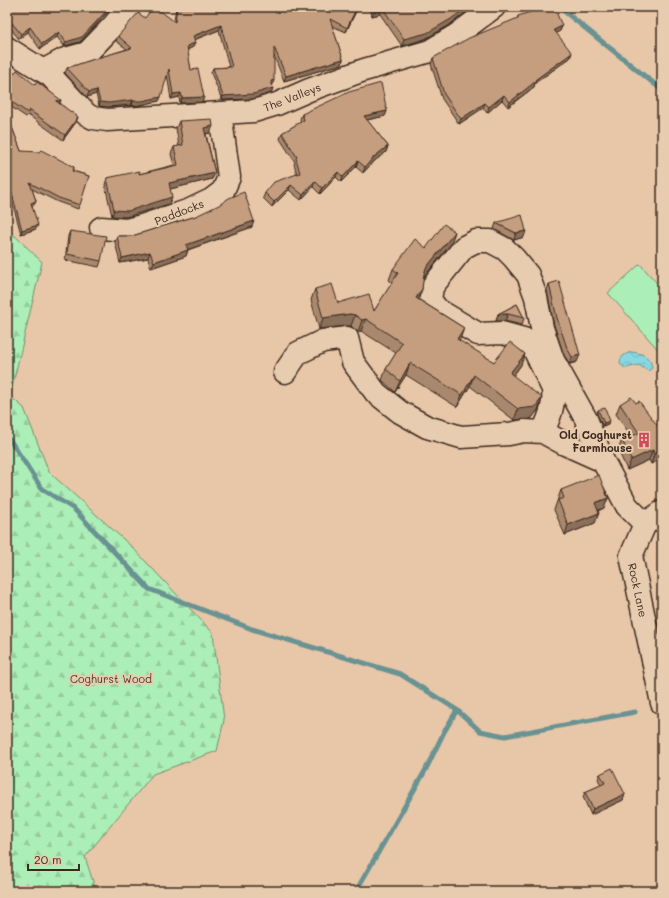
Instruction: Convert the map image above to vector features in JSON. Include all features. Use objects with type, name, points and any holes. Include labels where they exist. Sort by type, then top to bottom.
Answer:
[{"type":"street","points":[[42,71],[65,59],[87,52],[130,7]]},
{"type":"street","name":"The Valleys","points":[[7,48],[51,76],[86,114],[92,118],[107,120],[254,111],[278,104],[309,90],[364,70],[430,51],[455,36],[494,7]]},
{"type":"street","name":"Paddocks","points":[[101,228],[127,230],[142,226],[190,210],[211,200],[223,191],[229,177],[220,113]]},
{"type":"street","points":[[543,432],[552,408],[554,396],[553,389],[532,345],[524,339],[502,333],[478,334],[438,310],[430,300],[432,287],[464,247],[476,241],[490,241],[505,249],[528,275],[536,297],[542,328],[553,360],[586,419],[603,460],[627,506],[654,518]]},
{"type":"street","points":[[285,372],[298,353],[323,341],[347,338],[353,362],[376,393],[400,412],[427,427],[461,437],[509,434],[524,431],[543,432],[565,444],[603,460]]},
{"type":"street","name":"Rock Lane","points":[[654,518],[631,556],[662,703]]},
{"type":"green space","name":"Coghurst Wood","points":[[7,228],[42,262],[10,396],[24,408],[49,472],[132,547],[213,633],[224,720],[217,751],[153,774],[85,857],[96,891],[7,891]]},
{"type":"green space","points":[[640,264],[662,289],[662,354],[608,293]]},
{"type":"water","points":[[631,352],[638,353],[648,358],[652,368],[648,371],[639,365],[625,368],[620,364],[621,359],[624,355]]},
{"type":"building","points":[[7,7],[110,7],[82,37],[66,42],[59,32],[42,44],[30,27],[21,34],[7,17]]},
{"type":"building","points":[[153,7],[175,22],[177,7],[250,7],[248,10],[260,7],[357,7],[347,28],[330,19],[343,59],[286,76],[274,47],[274,80],[271,81],[273,88],[253,94],[223,96],[213,68],[232,67],[221,25],[193,36],[195,43],[187,46],[191,70],[198,69],[204,97],[182,98],[181,93],[173,94],[169,69],[161,97],[142,101],[133,100],[109,103],[100,102],[97,90],[89,92],[67,68],[132,48],[118,36],[138,13],[145,18]]},
{"type":"building","points":[[382,7],[467,7],[451,19],[427,33],[404,39]]},
{"type":"building","points":[[546,7],[554,7],[562,26],[554,30],[572,53],[535,80],[536,81],[510,102],[504,95],[489,107],[485,103],[461,119],[444,94],[433,58],[469,38],[518,18],[518,16]]},
{"type":"building","points":[[17,70],[35,85],[37,82],[61,100],[56,101],[78,117],[65,135],[29,110],[28,113],[9,100],[10,99],[7,97],[7,82]]},
{"type":"building","points":[[381,83],[387,111],[364,116],[388,146],[374,157],[365,167],[358,161],[343,177],[338,172],[322,188],[315,181],[303,195],[291,185],[274,202],[265,193],[274,182],[300,173],[297,157],[282,133],[304,120],[302,114],[349,92]]},
{"type":"building","points":[[7,114],[21,151],[39,152],[41,150],[74,167],[72,171],[89,176],[80,205],[59,198],[30,183],[36,201],[31,203],[38,225],[22,230],[10,186],[8,186],[7,182]]},
{"type":"building","points":[[212,119],[213,126],[204,128],[215,173],[169,183],[172,197],[128,211],[114,210],[107,178],[140,171],[139,174],[178,165],[174,147],[183,145],[179,121]]},
{"type":"building","points":[[244,192],[254,221],[186,245],[188,250],[154,262],[150,252],[122,258],[117,236],[132,236],[196,216],[219,205],[229,198]]},
{"type":"building","points":[[522,215],[526,231],[516,233],[496,223]]},
{"type":"building","points":[[444,224],[455,232],[426,268],[422,289],[416,298],[464,328],[457,339],[494,362],[510,342],[525,354],[510,373],[542,398],[535,407],[518,409],[474,375],[462,395],[410,363],[400,381],[386,369],[402,343],[366,319],[362,320],[355,315],[350,314],[323,318],[315,289],[332,284],[338,303],[369,294],[374,311],[398,273],[393,269],[415,239],[426,248]]},
{"type":"building","points":[[70,231],[106,236],[101,261],[67,254]]},
{"type":"building","points":[[559,281],[580,355],[572,357],[567,348],[557,318],[549,284]]},
{"type":"building","points":[[517,304],[524,318],[508,314],[498,314]]},
{"type":"building","points":[[631,397],[636,403],[639,401],[662,432],[662,451],[654,454],[653,450],[631,460],[622,440],[639,433],[620,404]]},
{"type":"building","points":[[605,408],[610,421],[604,423],[598,410]]},
{"type":"building","points":[[599,475],[608,498],[595,503],[599,513],[568,525],[558,500],[564,498],[561,490]]},
{"type":"building","points":[[612,768],[625,794],[593,809],[585,792],[605,783],[600,774]]},
{"type":"waterway","points":[[559,7],[662,90]]},
{"type":"waterway","points":[[7,438],[10,440],[42,489],[74,509],[149,589],[252,629],[400,674],[457,710],[480,731],[505,736],[635,712]]},
{"type":"waterway","points":[[356,891],[425,771],[444,732],[457,710]]},
{"type":"waterway","points":[[20,891],[40,887],[60,891]]},
{"type":"place","name":"Old Coghurst Farmhouse","points":[[644,440]]}]
